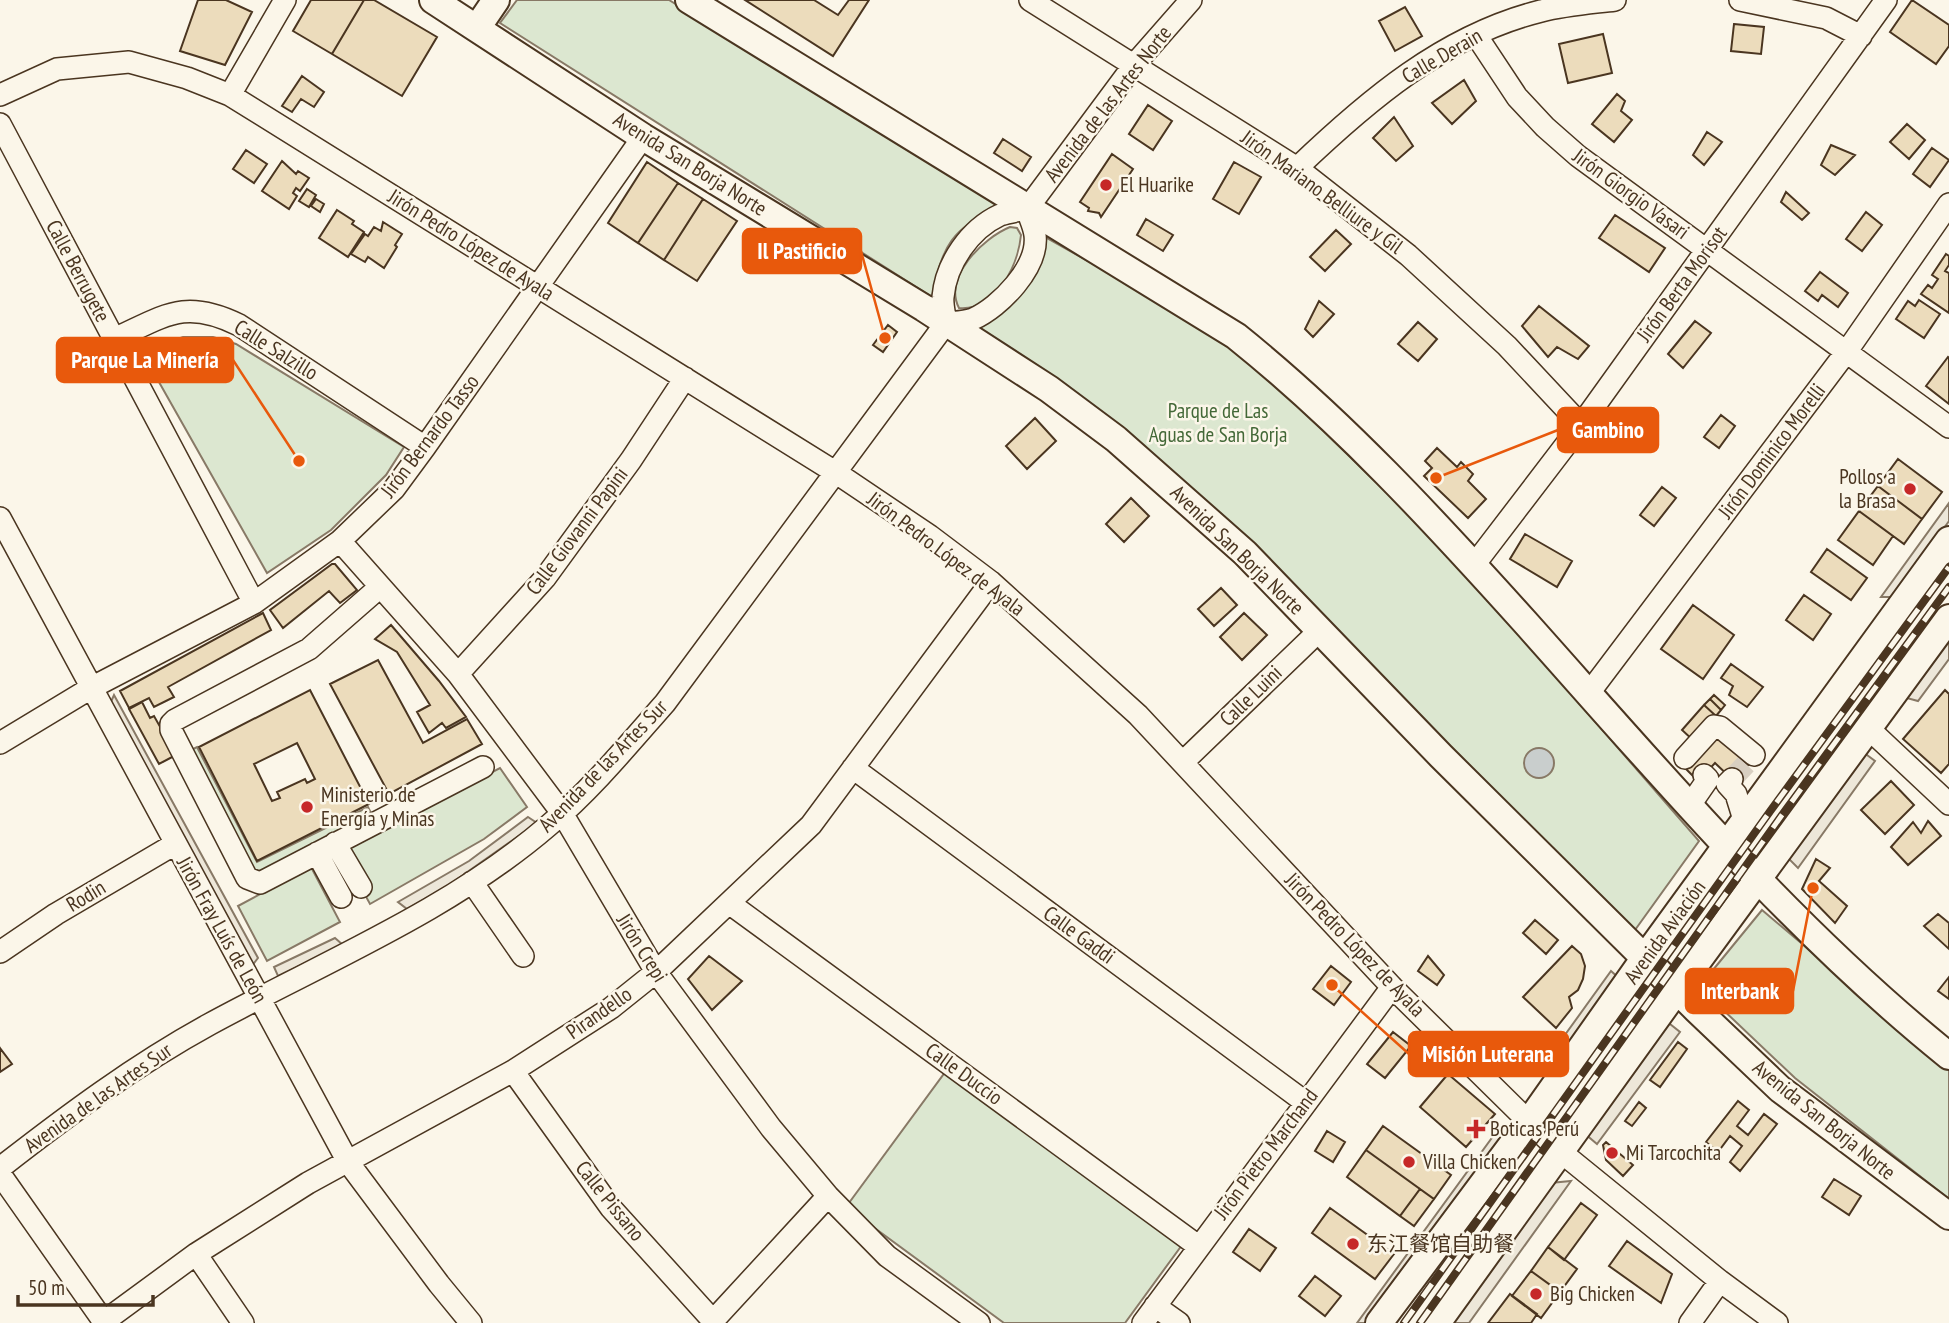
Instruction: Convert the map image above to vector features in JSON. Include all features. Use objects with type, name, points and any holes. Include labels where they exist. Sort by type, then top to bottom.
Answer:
[{"type":"main road","name":"Avenida San Borja Norte","points":[[433,0],[643,136],[1049,388],[1116,439],[1245,554],[1441,756],[1676,990],[1780,1089],[1949,1216]]},
{"type":"main road","points":[[477,29],[496,0]]},
{"type":"main road","points":[[689,0],[1247,345],[1316,403],[1474,565],[1759,879],[1870,989],[1949,1056]]},
{"type":"main road","name":"Avenida Aviación","points":[[1379,1323],[1529,1122],[1644,958],[1728,847],[1949,540]]},
{"type":"main road","name":"Avenida Aviación","points":[[1437,1323],[1676,990],[1949,618]]},
{"type":"street","points":[[230,95],[285,0]]},
{"type":"street","name":"Jirón Mariano Belliure y Gil","points":[[1030,0],[1297,168],[1408,255],[1507,346],[1581,425]]},
{"type":"street","name":"Avenida de las Artes Norte","points":[[1027,209],[1134,65],[1191,0]]},
{"type":"street","name":"Calle Derain","points":[[1297,168],[1377,96],[1423,64],[1476,35],[1541,11],[1615,0]]},
{"type":"street","points":[[1740,0],[1826,18],[1861,36]]},
{"type":"street","name":"Jirón Berta Morisot","points":[[1474,565],[1581,425],[1886,0]]},
{"type":"street","name":"Jirón Giorgio Vasari","points":[[1476,35],[1517,97],[1578,156],[1949,427]]},
{"type":"street","name":"Jirón Pedro López de Ayala","points":[[0,95],[57,69],[129,62],[187,78],[230,95],[835,472],[930,536],[991,582],[1138,715],[1392,987],[1561,1152],[1720,1282],[1777,1323]]},
{"type":"street","name":"Calle Berrugete","points":[[0,124],[254,603]]},
{"type":"street","name":"Jirón Bernardo Tasso","points":[[0,743],[91,688],[254,603],[340,541],[394,489],[643,136]]},
{"type":"street","name":"Jirón Dominico Morelli","points":[[1589,693],[1847,351],[1949,204]]},
{"type":"street","points":[[1027,209],[1035,236],[1027,268],[1015,286],[1002,300],[971,320],[946,324],[943,298],[952,264],[961,248],[1001,214],[1027,209]]},
{"type":"street","name":"Calle Salzillo","points":[[114,339],[176,311],[200,311],[220,316],[239,325],[425,447]]},
{"type":"street","name":"Avenida de las Artes Sur","points":[[0,1168],[79,1107],[145,1061],[412,919],[472,882],[520,848],[562,813],[666,703],[946,324]]},
{"type":"street","name":"Calle Giovanni Papini","points":[[458,674],[545,578],[631,460],[685,378]]},
{"type":"street","name":"Jirón Fray Luís de León","points":[[0,518],[348,1162],[471,1323]]},
{"type":"street","name":"Jirón Crepi","points":[[340,541],[458,674],[562,813],[656,972],[771,1128],[828,1196],[887,1256],[979,1323]]},
{"type":"street","name":"Pirandello","points":[[103,1322],[197,1254],[309,1183],[513,1071],[611,1008],[656,972],[811,825],[991,582]]},
{"type":"street","points":[[380,587],[309,649],[175,719],[171,724],[171,730],[247,878],[260,883],[483,767]]},
{"type":"street","name":"Calle Luini","points":[[1183,762],[1320,630]]},
{"type":"street","points":[[1648,758],[1680,754],[1686,759],[1714,726],[1720,727],[1729,773],[1745,823]]},
{"type":"street","points":[[1868,728],[1949,804]]},
{"type":"street","points":[[1690,805],[1729,773],[1789,761]]},
{"type":"street","name":"Calle Gaddi","points":[[853,768],[1305,1102]]},
{"type":"street","name":"Rodin","points":[[0,953],[56,914],[175,844]]},
{"type":"street","points":[[326,848],[361,887]]},
{"type":"street","points":[[326,848],[341,897]]},
{"type":"street","points":[[472,882],[523,956]]},
{"type":"street","name":"Calle Duccio","points":[[729,903],[1198,1246]]},
{"type":"street","name":"Jirón Pietro Marchand","points":[[1149,1315],[1392,987]]},
{"type":"street","name":"Calle Pissano","points":[[513,1071],[611,1208],[713,1322]]},
{"type":"street","points":[[0,1174],[103,1322]]},
{"type":"street","points":[[713,1322],[828,1196]]},
{"type":"street","points":[[197,1254],[243,1323]]},
{"type":"street","points":[[1689,1323],[1720,1282]]},
{"type":"street","points":[[1149,1315],[1180,1323]]},
{"type":"green space","points":[[517,0],[669,0],[999,205],[970,223],[952,241],[941,263],[932,297],[500,23]]},
{"type":"green space","points":[[1010,227],[1017,228],[1021,235],[1010,273],[1003,284],[984,302],[959,308],[955,296],[956,284],[968,260],[988,240]]},
{"type":"green space","name":"Parque de Las Aguas de San Borja","points":[[1043,236],[1185,315],[1270,378],[1412,518],[1518,633],[1699,841],[1635,930],[1437,735],[978,329],[1002,313],[1018,294]]},
{"type":"green space","points":[[183,337],[213,337],[236,344],[404,447],[386,475],[331,530],[267,573],[142,352]]},
{"type":"green space","points":[[197,747],[257,862],[368,807],[374,819],[249,882],[183,754]]},
{"type":"green space","points":[[500,768],[527,807],[484,839],[370,904],[341,851]]},
{"type":"green space","points":[[311,867],[340,922],[267,961],[238,906]]},
{"type":"green space","points":[[1762,910],[1949,1068],[1949,1199],[1795,1078],[1699,987]]},
{"type":"green space","points":[[946,1071],[1182,1245],[1125,1323],[1004,1323],[846,1207]]},
{"type":"shaded area","points":[[1949,503],[1949,521],[1895,597],[1881,597]]},
{"type":"shaded area","points":[[1949,634],[1949,659],[1918,701],[1903,697]]},
{"type":"shaded area","points":[[114,695],[258,958],[251,967],[110,704]]},
{"type":"shaded area","points":[[1539,748],[1550,752],[1554,763],[1550,774],[1539,778],[1528,774],[1524,763],[1528,752]]},
{"type":"shaded area","points":[[1863,752],[1875,761],[1798,868],[1788,858]]},
{"type":"shaded area","points":[[528,817],[537,823],[446,887],[407,909],[398,902],[469,861]]},
{"type":"shaded area","points":[[335,938],[343,945],[278,976],[274,967]]},
{"type":"shaded area","points":[[1611,971],[1620,979],[1575,1041],[1562,1039]]},
{"type":"shaded area","points":[[1665,1020],[1680,1032],[1597,1144],[1584,1133]]},
{"type":"shaded area","points":[[1512,1134],[1374,1323],[1357,1323],[1494,1135]]},
{"type":"shaded area","points":[[1571,1181],[1469,1323],[1449,1323],[1550,1183]]},
{"type":"building","points":[[198,0],[226,0],[252,12],[225,65],[180,51]]},
{"type":"building","points":[[311,0],[364,0],[332,54],[293,31]]},
{"type":"building","points":[[364,0],[374,0],[437,37],[402,96],[332,54]]},
{"type":"building","points":[[745,0],[814,0],[838,15],[849,0],[869,0],[833,56]]},
{"type":"building","points":[[1912,0],[1949,25],[1949,46],[1936,64],[1890,32]]},
{"type":"building","points":[[1405,7],[1422,36],[1395,51],[1379,21]]},
{"type":"building","points":[[1734,24],[1764,27],[1761,54],[1731,51]]},
{"type":"building","points":[[1603,34],[1612,73],[1568,83],[1559,44]]},
{"type":"building","points":[[302,76],[324,92],[314,107],[301,99],[292,112],[282,106]]},
{"type":"building","points":[[1464,80],[1476,101],[1452,124],[1432,103]]},
{"type":"building","points":[[1617,94],[1625,101],[1621,111],[1632,120],[1614,142],[1592,124]]},
{"type":"building","points":[[1148,105],[1172,121],[1153,150],[1129,134]]},
{"type":"building","points":[[1394,117],[1413,146],[1396,161],[1373,138]]},
{"type":"building","points":[[1907,124],[1925,140],[1909,159],[1890,142]]},
{"type":"building","points":[[1707,132],[1722,142],[1704,165],[1693,155]]},
{"type":"building","points":[[1003,139],[1031,157],[1022,171],[994,153]]},
{"type":"building","points":[[1831,145],[1855,155],[1835,175],[1821,165]]},
{"type":"building","points":[[1932,148],[1949,160],[1930,187],[1913,174]]},
{"type":"building","points":[[246,150],[267,164],[254,183],[233,169]]},
{"type":"building","name":"El Huarike","points":[[1112,154],[1133,169],[1101,217],[1099,213],[1088,211],[1089,208],[1080,202]]},
{"type":"building","points":[[282,161],[296,174],[298,171],[309,178],[300,191],[296,188],[293,193],[297,196],[289,209],[262,191]]},
{"type":"building","points":[[647,162],[678,183],[638,243],[608,223]]},
{"type":"building","points":[[1234,162],[1261,177],[1239,214],[1213,199]]},
{"type":"building","points":[[678,183],[703,199],[664,260],[638,243]]},
{"type":"building","points":[[307,189],[316,195],[309,207],[299,201]]},
{"type":"building","points":[[1786,192],[1809,213],[1802,220],[1781,202]]},
{"type":"building","points":[[316,199],[324,204],[320,212],[311,206]]},
{"type":"building","points":[[703,199],[737,221],[697,281],[664,260]]},
{"type":"building","points":[[337,210],[354,221],[352,224],[364,232],[348,257],[319,238]]},
{"type":"building","points":[[1866,212],[1882,225],[1862,251],[1846,239]]},
{"type":"building","points":[[1615,215],[1665,248],[1649,272],[1599,238]]},
{"type":"building","points":[[1146,219],[1173,235],[1163,251],[1137,235]]},
{"type":"building","points":[[383,222],[402,234],[384,268],[368,257],[365,262],[351,254],[365,234],[368,236],[374,227],[381,231]]},
{"type":"building","points":[[1336,230],[1351,244],[1325,271],[1310,257]]},
{"type":"building","points":[[1946,254],[1949,256],[1949,265],[1945,271],[1949,273],[1949,313],[1921,294],[1928,285],[1932,288],[1938,279],[1932,275]]},
{"type":"building","points":[[1820,272],[1848,293],[1838,307],[1822,295],[1818,301],[1805,291]]},
{"type":"building","points":[[1919,300],[1940,314],[1924,338],[1896,319],[1908,301],[1915,306]]},
{"type":"building","points":[[1319,301],[1334,314],[1313,337],[1305,329]]},
{"type":"building","points":[[1539,306],[1589,346],[1578,359],[1557,347],[1548,357],[1522,326]]},
{"type":"building","points":[[1695,321],[1711,333],[1683,368],[1668,354]]},
{"type":"building","points":[[1418,322],[1437,339],[1418,361],[1398,344]]},
{"type":"building","points":[[888,325],[897,332],[883,352],[873,345]]},
{"type":"building","points":[[1949,358],[1949,404],[1926,386]]},
{"type":"building","points":[[1721,415],[1735,426],[1719,448],[1704,437]]},
{"type":"building","points":[[1035,418],[1056,441],[1027,469],[1006,446]]},
{"type":"building","points":[[1437,448],[1457,467],[1461,462],[1473,474],[1468,481],[1486,499],[1468,518],[1424,476],[1432,468],[1425,461]]},
{"type":"building","name":"Pollos a la Brasa","points":[[1898,459],[1942,492],[1922,519],[1878,486]]},
{"type":"building","points":[[1878,486],[1922,519],[1904,544],[1859,511]]},
{"type":"building","points":[[1662,487],[1676,498],[1654,526],[1640,515]]},
{"type":"building","points":[[1131,498],[1149,516],[1124,542],[1106,524]]},
{"type":"building","points":[[1859,511],[1893,536],[1873,565],[1838,540]]},
{"type":"building","points":[[1525,534],[1572,561],[1557,587],[1510,559]]},
{"type":"building","points":[[1827,549],[1867,578],[1851,600],[1811,572]]},
{"type":"building","points":[[335,564],[357,590],[340,603],[329,591],[283,628],[270,610]]},
{"type":"building","points":[[1221,588],[1237,605],[1214,626],[1198,609]]},
{"type":"building","points":[[1804,595],[1831,614],[1813,640],[1786,620]]},
{"type":"building","points":[[1693,605],[1734,635],[1703,679],[1661,649]]},
{"type":"building","points":[[263,613],[271,630],[168,687],[174,697],[154,707],[149,698],[129,708],[120,691]]},
{"type":"building","points":[[1244,613],[1267,635],[1242,660],[1220,637]]},
{"type":"building","points":[[391,625],[466,717],[446,728],[442,723],[429,733],[417,712],[430,705],[397,652],[375,639]]},
{"type":"building","points":[[378,660],[423,743],[467,719],[482,744],[389,794],[330,684]]},
{"type":"building","points":[[1731,664],[1763,687],[1747,707],[1729,695],[1733,686],[1721,678]]},
{"type":"building","points":[[310,690],[369,804],[257,861],[199,747]],"holes":[[[297,743],[315,779],[307,783],[305,779],[277,792],[280,798],[272,801],[254,764]]]},
{"type":"building","points":[[1945,690],[1949,694],[1949,764],[1941,773],[1903,739]]},
{"type":"building","points":[[1714,695],[1725,705],[1721,710],[1710,699]]},
{"type":"building","points":[[1710,699],[1721,710],[1716,716],[1704,705]]},
{"type":"building","points":[[142,702],[150,718],[154,716],[176,755],[159,764],[129,709]]},
{"type":"building","points":[[1704,705],[1716,716],[1694,741],[1682,730]]},
{"type":"building","points":[[1714,732],[1748,765],[1734,781],[1715,763],[1698,781],[1682,765]]},
{"type":"building","points":[[1891,781],[1914,805],[1885,834],[1861,810]]},
{"type":"building","points":[[1928,821],[1941,836],[1908,865],[1891,847],[1913,822],[1921,833]]},
{"type":"building","points":[[1816,859],[1830,868],[1819,881],[1847,906],[1835,923],[1802,889]]},
{"type":"building","points":[[1938,914],[1949,923],[1949,949],[1924,926]]},
{"type":"building","points":[[1535,920],[1558,940],[1546,954],[1523,933]]},
{"type":"building","points":[[1572,946],[1581,954],[1585,966],[1583,979],[1578,990],[1569,997],[1572,1008],[1556,1028],[1523,997]]},
{"type":"building","points":[[709,956],[742,981],[712,1010],[688,979]]},
{"type":"building","points":[[1428,956],[1444,975],[1437,985],[1418,971]]},
{"type":"building","points":[[1331,966],[1351,982],[1334,1005],[1313,989]]},
{"type":"building","points":[[1949,977],[1949,999],[1938,991]]},
{"type":"building","points":[[1393,1032],[1411,1046],[1385,1078],[1367,1064]]},
{"type":"building","points":[[1678,1042],[1687,1049],[1660,1087],[1650,1080]]},
{"type":"building","points":[[0,1048],[12,1064],[0,1072]]},
{"type":"building","points":[[1448,1074],[1495,1114],[1466,1147],[1420,1107]]},
{"type":"building","points":[[1738,1101],[1749,1110],[1737,1126],[1748,1135],[1764,1114],[1777,1124],[1740,1171],[1730,1162],[1742,1146],[1730,1136],[1718,1152],[1706,1142]]},
{"type":"building","points":[[1639,1102],[1646,1108],[1632,1126],[1625,1121]]},
{"type":"building","name":"Villa Chicken","points":[[1383,1126],[1451,1175],[1434,1199],[1366,1150]]},
{"type":"building","points":[[1327,1131],[1345,1142],[1333,1162],[1315,1151]]},
{"type":"building","name":"Mi Tarcochita","points":[[1606,1142],[1633,1165],[1623,1176],[1606,1160],[1603,1145]]},
{"type":"building","points":[[1366,1150],[1420,1189],[1400,1216],[1347,1177]]},
{"type":"building","points":[[1834,1179],[1861,1196],[1849,1215],[1822,1197]]},
{"type":"building","points":[[1420,1189],[1434,1199],[1414,1226],[1400,1216]]},
{"type":"building","points":[[1581,1203],[1597,1215],[1564,1260],[1548,1247]]},
{"type":"building","name":"东江餐馆自助餐","points":[[1330,1208],[1394,1254],[1375,1279],[1312,1233]]},
{"type":"building","points":[[1249,1229],[1276,1248],[1260,1271],[1233,1252]]},
{"type":"building","points":[[1627,1241],[1672,1274],[1661,1303],[1609,1266]]},
{"type":"building","points":[[1548,1247],[1577,1269],[1560,1292],[1531,1271]]},
{"type":"building","name":"Big Chicken","points":[[1531,1271],[1560,1292],[1541,1318],[1512,1296]]},
{"type":"building","points":[[1315,1276],[1341,1296],[1325,1316],[1299,1296]]},
{"type":"building","points":[[1510,1294],[1537,1314],[1531,1323],[1488,1323]]},
{"type":"tunnel","points":[[1732,779],[1746,764]]},
{"type":"railway","points":[[1404,1323],[1771,810],[1949,567]]},
{"type":"railway","points":[[1420,1323],[1782,815],[1949,587]]},
{"type":"place","name":"El Huarike","points":[[1106,185]]},
{"type":"place","name":"Il Pastificio","points":[[885,338]]},
{"type":"place","name":"Parque La Minería","points":[[299,461]]},
{"type":"place","name":"Gambino","points":[[1436,478]]},
{"type":"place","name":"Pollos a la Brasa","points":[[1910,489]]},
{"type":"place","name":"Ministerio de Energía y Minas","points":[[307,807]]},
{"type":"place","name":"Interbank","points":[[1813,888]]},
{"type":"place","name":"Misión Luterana","points":[[1332,985]]},
{"type":"place","name":"Boticas Perú","points":[[1476,1129]]},
{"type":"place","name":"Mi Tarcochita","points":[[1612,1153]]},
{"type":"place","name":"Villa Chicken","points":[[1409,1162]]},
{"type":"place","name":"东江餐馆自助餐","points":[[1353,1244]]},
{"type":"place","name":"Big Chicken","points":[[1536,1294]]}]
